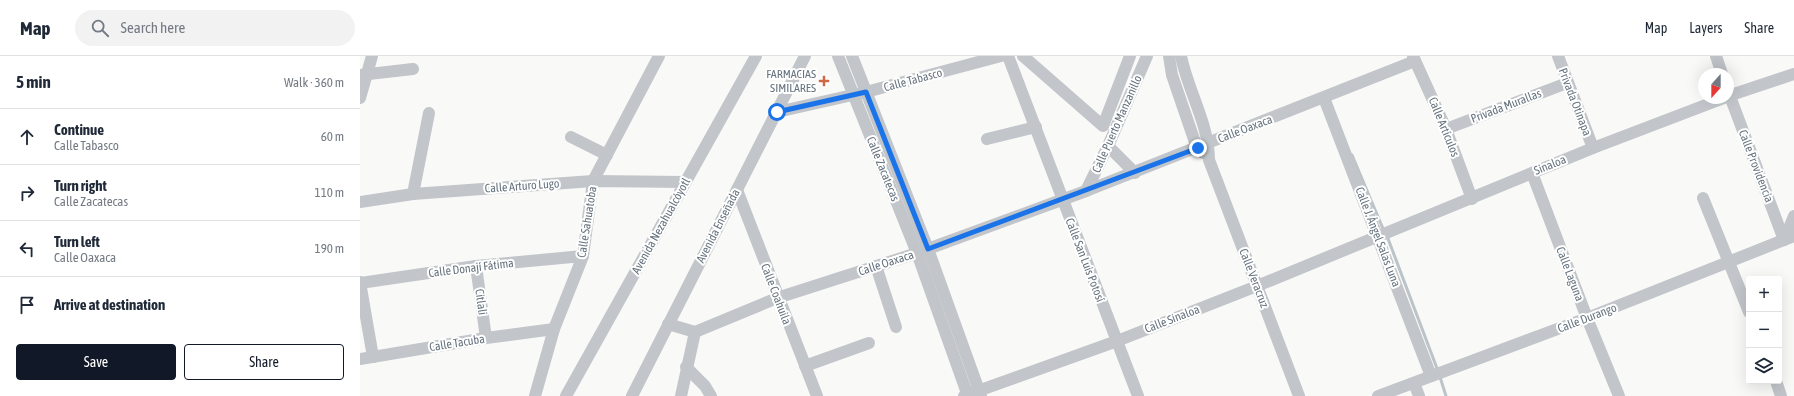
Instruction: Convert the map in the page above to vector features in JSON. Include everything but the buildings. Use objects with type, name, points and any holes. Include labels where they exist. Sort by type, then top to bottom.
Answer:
[{"type":"street","points":[[360,98],[363,75],[372,56]]},
{"type":"street","name":"Calle Sahuatoba","points":[[535,396],[554,329],[583,256],[593,181],[659,56]]},
{"type":"street","name":"Avenida Nezahualcóyotl","points":[[566,396],[756,56]]},
{"type":"street","name":"Avenida Enseñada","points":[[632,396],[805,56]]},
{"type":"street","name":"Calle Zacatecas","points":[[838,56],[853,95],[922,251],[980,393]]},
{"type":"street","name":"Calle Zacatecas","points":[[852,56],[922,251],[966,396]]},
{"type":"street","name":"Calle Tabasco","points":[[777,112],[866,92],[1001,56]]},
{"type":"street","name":"Calle San Luis Potosí","points":[[1008,56],[1138,396]]},
{"type":"street","points":[[1028,58],[1104,125],[1130,56]]},
{"type":"street","name":"Calle Puerto Manzanillo","points":[[1086,191],[1108,146],[1147,56]]},
{"type":"street","points":[[1168,56],[1172,75],[1203,146]]},
{"type":"street","points":[[1181,56],[1184,74],[1203,146]]},
{"type":"street","name":"Privada Otinapa","points":[[1558,56],[1593,148]]},
{"type":"street","points":[[1716,56],[1720,68]]},
{"type":"street","name":"Calle Oaxaca","points":[[695,332],[777,298],[922,251],[1135,173],[1324,98],[1414,59]]},
{"type":"street","name":"Calle Artículos","points":[[1414,59],[1446,129],[1472,199]]},
{"type":"street","points":[[363,75],[413,69]]},
{"type":"street","name":"Sinaloa","points":[[1734,93],[1794,74]]},
{"type":"street","name":"Privada Murallas","points":[[1446,129],[1567,83]]},
{"type":"street","name":"Calle J. Ángel Salas Luna","points":[[1324,98],[1379,237],[1431,376]]},
{"type":"street","name":"Sinaloa","points":[[1379,237],[1593,148],[1704,104]]},
{"type":"street","name":"Calle Providencia","points":[[1731,104],[1789,238]]},
{"type":"street","points":[[413,194],[429,113]]},
{"type":"street","points":[[987,139],[1036,127]]},
{"type":"street","points":[[571,137],[607,154]]},
{"type":"street","points":[[1108,146],[1135,173]]},
{"type":"street","name":"Calle Veracruz","points":[[1203,146],[1299,396]]},
{"type":"street","name":"Calle Laguna","points":[[1532,173],[1587,318],[1619,396]]},
{"type":"street","name":"Calle Arturo Lugo","points":[[360,202],[413,194],[593,181],[685,182]]},
{"type":"street","name":"Calle Coahuila","points":[[737,190],[777,298],[817,396]]},
{"type":"street","points":[[1703,198],[1746,304]]},
{"type":"street","points":[[1789,238],[1794,216]]},
{"type":"street","name":"Calle Sinaloa","points":[[966,396],[980,393],[1117,341],[1379,237]]},
{"type":"street","name":"Calle Durango","points":[[1378,396],[1587,318],[1789,238]]},
{"type":"street","name":"Calle Donají Fátima","points":[[360,283],[476,266],[583,256]]},
{"type":"street","name":"Citlali","points":[[476,266],[486,338]]},
{"type":"street","points":[[876,266],[896,327]]},
{"type":"street","points":[[360,283],[373,357]]},
{"type":"street","points":[[668,324],[695,332],[686,367],[681,396]]},
{"type":"street","name":"Calle Tacuba","points":[[360,359],[486,338],[554,329]]},
{"type":"street","points":[[805,366],[869,343]]},
{"type":"street","points":[[686,367],[705,386],[710,396]]},
{"type":"street","points":[[1414,383],[1419,396]]},
{"type":"street","points":[[1777,384],[1781,396]]},
{"type":"waterway","points":[[1352,155],[1384,231]]},
{"type":"waterway","points":[[1387,236],[1438,371]]},
{"type":"waterway","points":[[1440,377],[1446,396]]},
{"type":"place","name":"FARMACIAS SIMILARES","points":[[824,81]]},
{"type":"route","points":[[777,112],[866,92],[928,249],[1135,173],[1198,148]]}]
